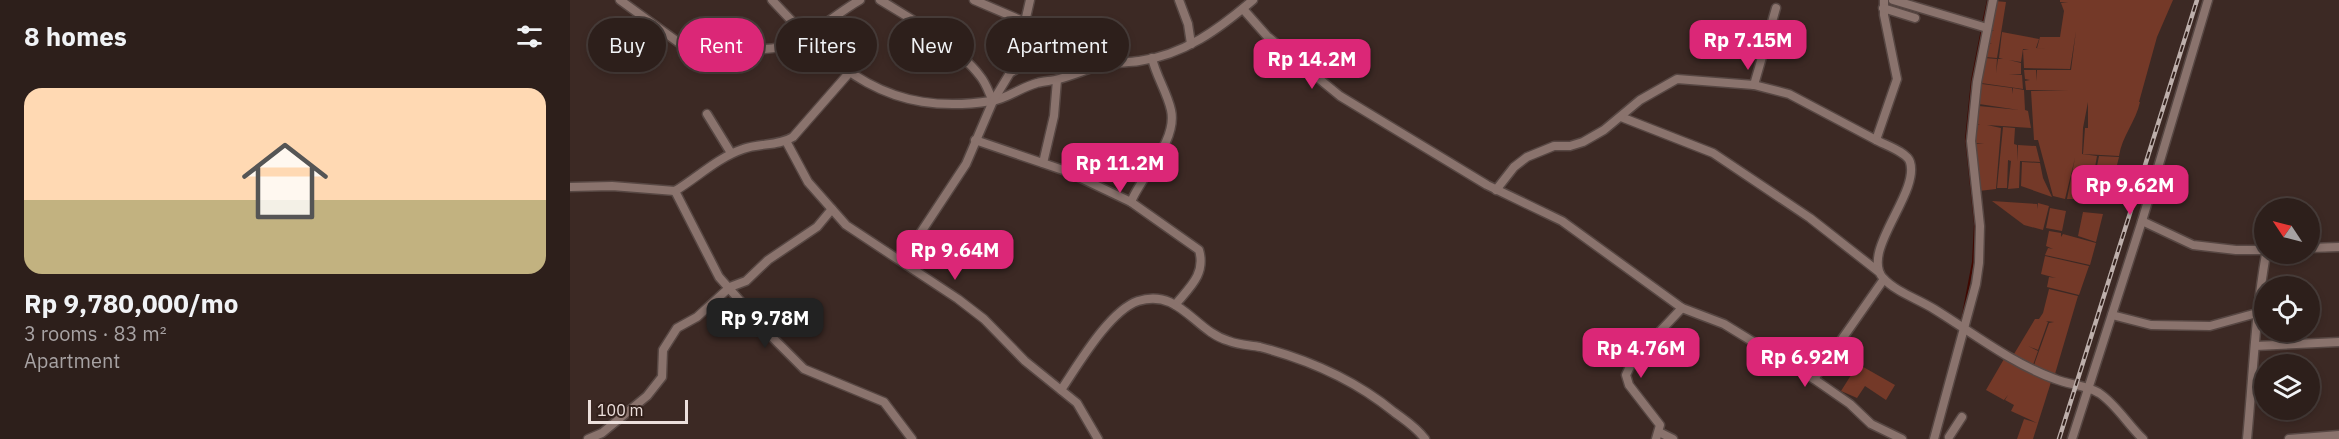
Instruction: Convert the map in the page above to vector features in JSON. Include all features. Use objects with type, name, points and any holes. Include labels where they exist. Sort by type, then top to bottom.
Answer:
[{"type":"street","points":[[620,0],[675,42],[694,49],[776,48]]},
{"type":"street","points":[[772,0],[788,18]]},
{"type":"street","points":[[832,18],[860,0]]},
{"type":"street","points":[[880,0],[903,13],[950,48],[981,76],[993,101]]},
{"type":"street","points":[[974,0],[1016,18]]},
{"type":"street","points":[[1026,18],[1030,0]]},
{"type":"street","points":[[1179,0],[1188,24],[1191,44]]},
{"type":"street","points":[[1129,62],[1152,58],[1191,44],[1217,30],[1253,0]]},
{"type":"street","points":[[1893,0],[1984,27]]},
{"type":"street","points":[[1962,417],[1951,438],[1935,435],[1979,263],[1980,226],[1971,141],[1984,27],[1993,0]]},
{"type":"street","points":[[2072,439],[2142,221],[2208,0]]},
{"type":"street","points":[[1884,4],[1916,18]]},
{"type":"street","points":[[1876,140],[1897,79],[1884,4]]},
{"type":"street","points":[[1754,85],[1776,8]]},
{"type":"street","points":[[1243,9],[1267,36],[1340,96],[1496,190],[1562,221],[1682,308],[1724,324],[1814,379],[1850,404],[1871,424],[1902,439]]},
{"type":"street","points":[[1131,202],[1165,143],[1172,119],[1171,108],[1152,58]]},
{"type":"street","points":[[902,261],[956,181],[993,101],[1013,72]]},
{"type":"street","points":[[570,187],[612,186],[675,191],[700,171],[731,153],[758,144],[786,141],[793,137],[849,73],[872,88],[908,100],[950,103],[993,101],[1036,83],[1058,80],[1082,72]]},
{"type":"street","points":[[1496,190],[1514,167],[1527,157],[1554,146],[1570,146],[1583,142],[1621,117],[1640,100],[1677,79],[1754,85],[1789,94],[1907,158],[1910,163],[1910,174],[1878,255],[1882,275],[1814,379]]},
{"type":"street","points":[[1043,162],[1054,116],[1058,80]]},
{"type":"street","points":[[707,114],[731,153]]},
{"type":"street","points":[[1621,117],[1713,153],[1810,218],[1882,275],[1986,343],[2056,380],[2090,388],[2109,401],[2143,439]]},
{"type":"street","points":[[975,140],[1043,162],[1106,189],[1171,228],[1199,250],[1202,261],[1200,274],[1175,304]]},
{"type":"street","points":[[786,141],[808,182],[846,225],[967,305],[1025,361],[1077,403],[1098,439]]},
{"type":"street","points":[[675,191],[719,277],[772,337],[804,369],[884,402],[912,439]]},
{"type":"street","points":[[588,439],[602,434],[646,396],[662,377],[663,350],[677,328],[697,317],[730,287],[746,281],[768,260],[817,227],[832,209]]},
{"type":"street","points":[[2142,221],[2193,245],[2254,251]]},
{"type":"street","points":[[2320,248],[2339,247]]},
{"type":"street","points":[[1061,390],[1104,330],[1123,310],[1137,302],[1160,297],[1175,304],[1227,341],[1261,348],[1315,364],[1352,381],[1418,429],[1425,439]]},
{"type":"street","points":[[1673,439],[1657,435],[1660,425],[1629,385],[1626,375],[1634,360],[1682,308]]},
{"type":"street","points":[[2112,315],[2151,325],[2210,326],[2254,314]]},
{"type":"street","points":[[2247,439],[2255,342]]},
{"type":"street","points":[[2255,345],[2339,342]]},
{"type":"street","points":[[2289,439],[2339,435]]},
{"type":"shaded area","points":[[2060,0],[2173,0],[2157,37],[2138,109],[2119,156],[2083,154],[2085,128],[2088,128],[2088,102],[2083,128],[2082,154],[2097,156],[2092,184],[2078,199],[2067,199],[2075,158],[2065,199],[2053,196],[2038,140],[2034,140],[2031,91],[2068,90],[2026,90],[2025,81],[2030,80],[2025,79],[2024,70],[2036,70],[2037,81],[2037,70],[2071,70],[2076,31],[2070,69],[2024,68],[2023,50],[2029,49],[2023,49],[2021,62],[2009,60],[2021,63],[2021,74],[2009,74],[2022,75],[2023,89],[1981,83],[1985,58],[1997,59],[1996,73],[1998,59],[2003,59],[1999,58],[2002,32],[2039,39],[2036,48],[2052,49],[2037,48],[2040,37],[2060,37],[2064,11],[2061,3],[2068,3],[2060,2]]},
{"type":"shaded area","points":[[1995,1],[2006,2],[1997,58],[1985,57],[1988,43],[1992,44],[1988,42],[1991,31],[1994,31],[1990,29]]},
{"type":"shaded area","points":[[1982,84],[2012,88],[2012,94],[2013,88],[2024,90],[2025,110],[2028,111],[2031,128],[1987,125],[2001,128],[1996,189],[1979,191],[1975,144],[1984,144],[1975,143],[1978,125],[1980,125],[1977,124],[1979,106],[2019,110],[1979,104]]},
{"type":"shaded area","points":[[2003,127],[2015,128],[2014,144],[2017,145],[2017,161],[2018,145],[2036,146],[2040,162],[2020,161],[2019,188],[2008,189],[2011,161],[2008,160],[2007,188],[1997,188]]},
{"type":"shaded area","points":[[2099,156],[2119,157],[2111,189],[2093,186]]},
{"type":"shaded area","points":[[2022,162],[2040,163],[2043,178],[2052,197],[2021,186]]},
{"type":"shaded area","points":[[1992,201],[2037,204],[2037,209],[2038,203],[2049,206],[2043,230],[2024,225]]},
{"type":"shaded area","points":[[2050,208],[2066,211],[2062,231],[2046,228]]},
{"type":"shaded area","points":[[2083,212],[2103,214],[2096,242],[2078,236]]},
{"type":"shaded area","points":[[2049,231],[2061,233],[2061,237],[2063,234],[2096,243],[2090,265],[2045,255],[2048,248],[2053,249],[2046,246]]},
{"type":"shaded area","points":[[2045,256],[2089,266],[2079,295],[2047,287],[2049,277],[2056,278],[2041,274]]},
{"type":"shaded area","points":[[2049,289],[2078,296],[2055,374],[2034,365],[2049,323],[2054,322],[2046,321],[2048,322],[2038,350],[2028,346],[2038,351],[2033,365],[2014,354],[2035,319],[2039,319],[2043,313]]},
{"type":"shaded area","points":[[2004,359],[2051,382],[2033,439],[2017,439],[2024,419],[2037,423],[2011,411],[2014,405],[2005,400],[2008,395],[2004,400],[1986,390]]},
{"type":"shaded area","points":[[1858,364],[1895,385],[1886,400],[1865,386],[1857,398],[1841,391]]},
{"type":"waterway","points":[[1983,23],[1988,0]]},
{"type":"waterway","points":[[1962,320],[1973,262],[1975,224],[1966,139],[1972,80],[1982,29]]},
{"type":"railway","points":[[2059,439],[2197,0]]}]
